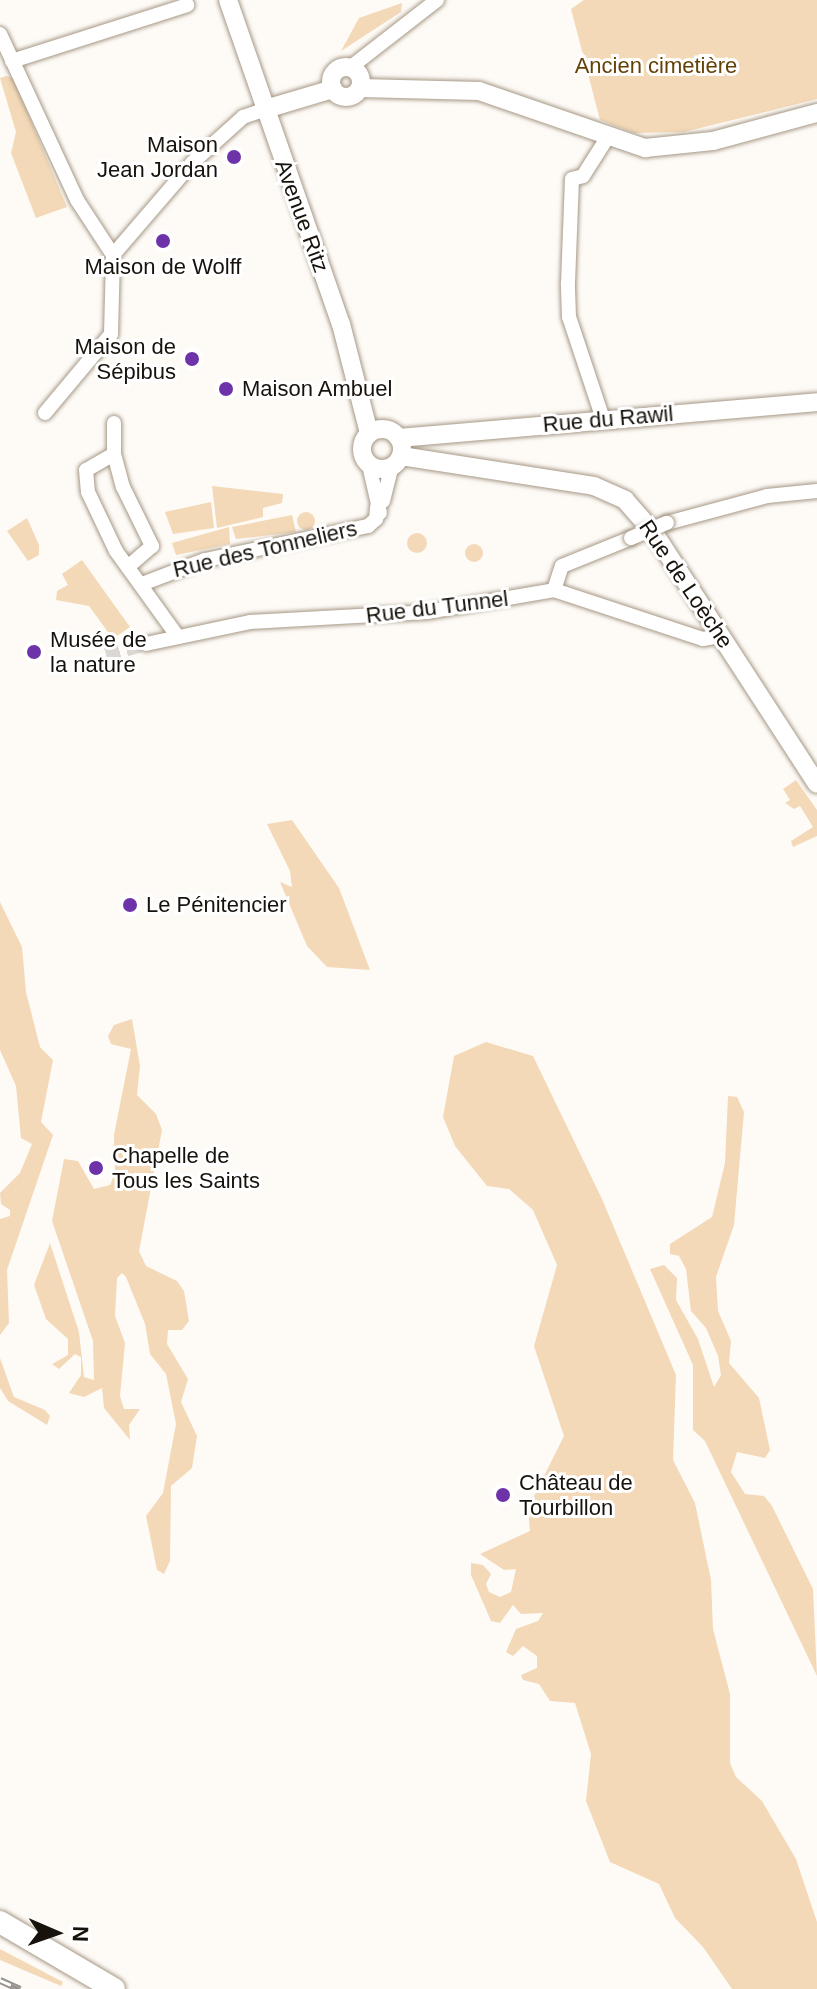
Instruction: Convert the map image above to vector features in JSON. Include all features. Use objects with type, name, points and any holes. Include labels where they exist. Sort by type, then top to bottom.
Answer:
[{"type":"main road","points":[[0,1922],[114,1989]]},
{"type":"main road","points":[[0,1931],[60,1959]]},
{"type":"street","name":"Avenue Ritz","points":[[228,0],[269,108],[277,146],[341,324],[369,433],[362,452],[369,465]]},
{"type":"street","points":[[333,89],[335,72],[351,67],[437,0]]},
{"type":"street","points":[[12,61],[187,5]]},
{"type":"street","points":[[0,34],[77,200],[113,255],[111,334],[45,413]]},
{"type":"street","points":[[351,67],[360,75],[361,88]]},
{"type":"street","points":[[333,89],[344,97],[361,88],[479,91],[524,103],[607,138],[645,148],[688,145],[817,113]]},
{"type":"street","points":[[113,255],[189,166],[248,115],[333,89]]},
{"type":"street","points":[[603,419],[569,317],[568,283],[572,179],[583,176],[607,138]]},
{"type":"street","name":"Rue du Rawil","points":[[397,454],[603,419],[817,402]]},
{"type":"street","points":[[114,423],[114,454],[152,546],[128,567]]},
{"type":"street","points":[[369,433],[388,430],[397,454],[369,465]]},
{"type":"street","points":[[114,454],[86,470],[88,492],[128,567],[178,637]]},
{"type":"street","name":"Rue des Tonneliers","points":[[369,465],[377,507],[383,521],[382,491],[397,454]]},
{"type":"street","name":"Rue de Loèche","points":[[397,454],[614,492],[645,520],[817,784]]},
{"type":"street","points":[[554,590],[556,573],[667,523],[778,494],[817,491]]},
{"type":"street","name":"Rue des Tonneliers","points":[[142,584],[205,560],[368,526],[376,519],[377,507]]},
{"type":"street","name":"Rue du Tunnel","points":[[146,644],[250,622],[427,612],[554,590],[703,639],[720,636]]},
{"type":"green space","name":"Ancien cimetière","points":[[584,0],[817,0],[817,99],[684,132],[634,133],[600,120],[571,9]]},
{"type":"green space","points":[[402,3],[401,12],[341,51],[359,18]]},
{"type":"green space","points":[[0,78],[13,78],[67,207],[36,218],[11,153],[16,132]]},
{"type":"green space","points":[[212,486],[283,494],[282,503],[263,508],[263,517],[217,528]]},
{"type":"green space","points":[[211,502],[214,528],[173,534],[165,512]]},
{"type":"green space","points":[[302,512],[310,512],[315,521],[313,528],[302,530],[297,525],[297,517]]},
{"type":"green space","points":[[292,515],[296,532],[236,539],[232,527]]},
{"type":"green space","points":[[27,518],[39,545],[39,555],[28,561],[7,531]]},
{"type":"green space","points":[[229,527],[230,544],[176,555],[172,543]]},
{"type":"green space","points":[[417,533],[424,536],[427,543],[424,550],[417,553],[410,550],[407,543],[410,536]]},
{"type":"green space","points":[[470,544],[478,544],[483,553],[481,560],[470,562],[465,557],[465,549]]},
{"type":"green space","points":[[82,560],[130,627],[113,639],[89,606],[56,600],[57,591],[68,585],[62,574]]},
{"type":"green space","points":[[796,780],[817,810],[817,836],[793,847],[791,841],[813,827],[800,806],[794,809],[785,803],[790,800],[783,789]]},
{"type":"green space","points":[[292,820],[339,888],[370,970],[327,967],[307,946],[280,882],[292,887],[290,871],[267,824]]},
{"type":"green space","points":[[0,902],[22,947],[26,992],[40,1047],[53,1060],[41,1122],[53,1135],[7,1270],[9,1323],[0,1335],[0,1219],[10,1216],[10,1210],[1,1204],[0,1193],[20,1173],[32,1144],[21,1138],[16,1086],[0,1050]]},
{"type":"green space","points":[[132,1019],[140,1066],[137,1095],[156,1114],[162,1130],[139,1251],[146,1266],[177,1281],[184,1291],[189,1321],[182,1330],[168,1330],[167,1344],[188,1379],[181,1402],[197,1436],[192,1468],[171,1486],[170,1561],[164,1574],[157,1570],[146,1516],[163,1493],[176,1424],[166,1374],[150,1354],[145,1324],[126,1277],[122,1273],[117,1278],[115,1316],[125,1343],[120,1396],[124,1409],[140,1409],[129,1425],[130,1440],[104,1408],[102,1388],[84,1397],[69,1393],[81,1375],[81,1357],[75,1354],[59,1369],[52,1364],[68,1355],[68,1339],[46,1319],[34,1285],[50,1243],[79,1332],[84,1377],[94,1380],[93,1341],[52,1221],[64,1159],[78,1161],[94,1189],[110,1185],[115,1173],[114,1135],[131,1049],[111,1044],[108,1036],[114,1025]]},
{"type":"green space","points":[[486,1042],[533,1056],[602,1199],[676,1375],[673,1460],[695,1503],[711,1580],[713,1629],[730,1694],[730,1763],[736,1777],[762,1801],[796,1859],[817,1922],[817,1989],[732,1989],[703,1947],[675,1918],[659,1884],[610,1862],[586,1801],[591,1754],[575,1703],[550,1701],[539,1684],[523,1680],[521,1675],[537,1668],[537,1656],[523,1646],[513,1656],[506,1652],[516,1629],[538,1621],[543,1613],[521,1614],[513,1605],[500,1623],[491,1621],[471,1575],[471,1563],[483,1565],[491,1574],[486,1584],[489,1592],[500,1597],[511,1592],[516,1569],[504,1570],[480,1554],[530,1531],[528,1508],[564,1436],[534,1346],[557,1265],[533,1210],[509,1189],[487,1186],[455,1146],[443,1117],[454,1056]]},
{"type":"green space","points":[[728,1096],[737,1097],[744,1112],[734,1225],[716,1277],[718,1311],[731,1341],[729,1363],[759,1398],[770,1450],[765,1458],[737,1452],[731,1472],[745,1494],[764,1496],[772,1506],[813,1589],[817,1676],[705,1441],[693,1430],[693,1365],[650,1269],[664,1265],[677,1278],[676,1300],[698,1339],[714,1387],[721,1375],[718,1356],[706,1328],[691,1311],[686,1269],[679,1256],[670,1254],[670,1244],[712,1217],[725,1163]]},
{"type":"green space","points":[[0,1358],[14,1397],[45,1410],[50,1416],[47,1425],[8,1401],[0,1388]]},
{"type":"green space","points":[[0,1949],[63,1982],[61,1986],[0,1960]]},
{"type":"tunnel","points":[[106,655],[146,644]]},
{"type":"railway","points":[[0,1980],[20,1989]]},
{"type":"place","name":"Maison Jean Jordan","points":[[234,157]]},
{"type":"place","name":"Maison de Wolff","points":[[163,241]]},
{"type":"place","name":"Maison de Sépibus","points":[[192,359]]},
{"type":"place","name":"Maison Ambuel","points":[[226,389]]},
{"type":"place","name":"Musée de la nature","points":[[34,652]]},
{"type":"place","name":"Le Pénitencier","points":[[130,905]]},
{"type":"place","name":"Chapelle de Tous les Saints","points":[[96,1168]]},
{"type":"place","name":"Château de Tourbillon","points":[[503,1495]]}]
